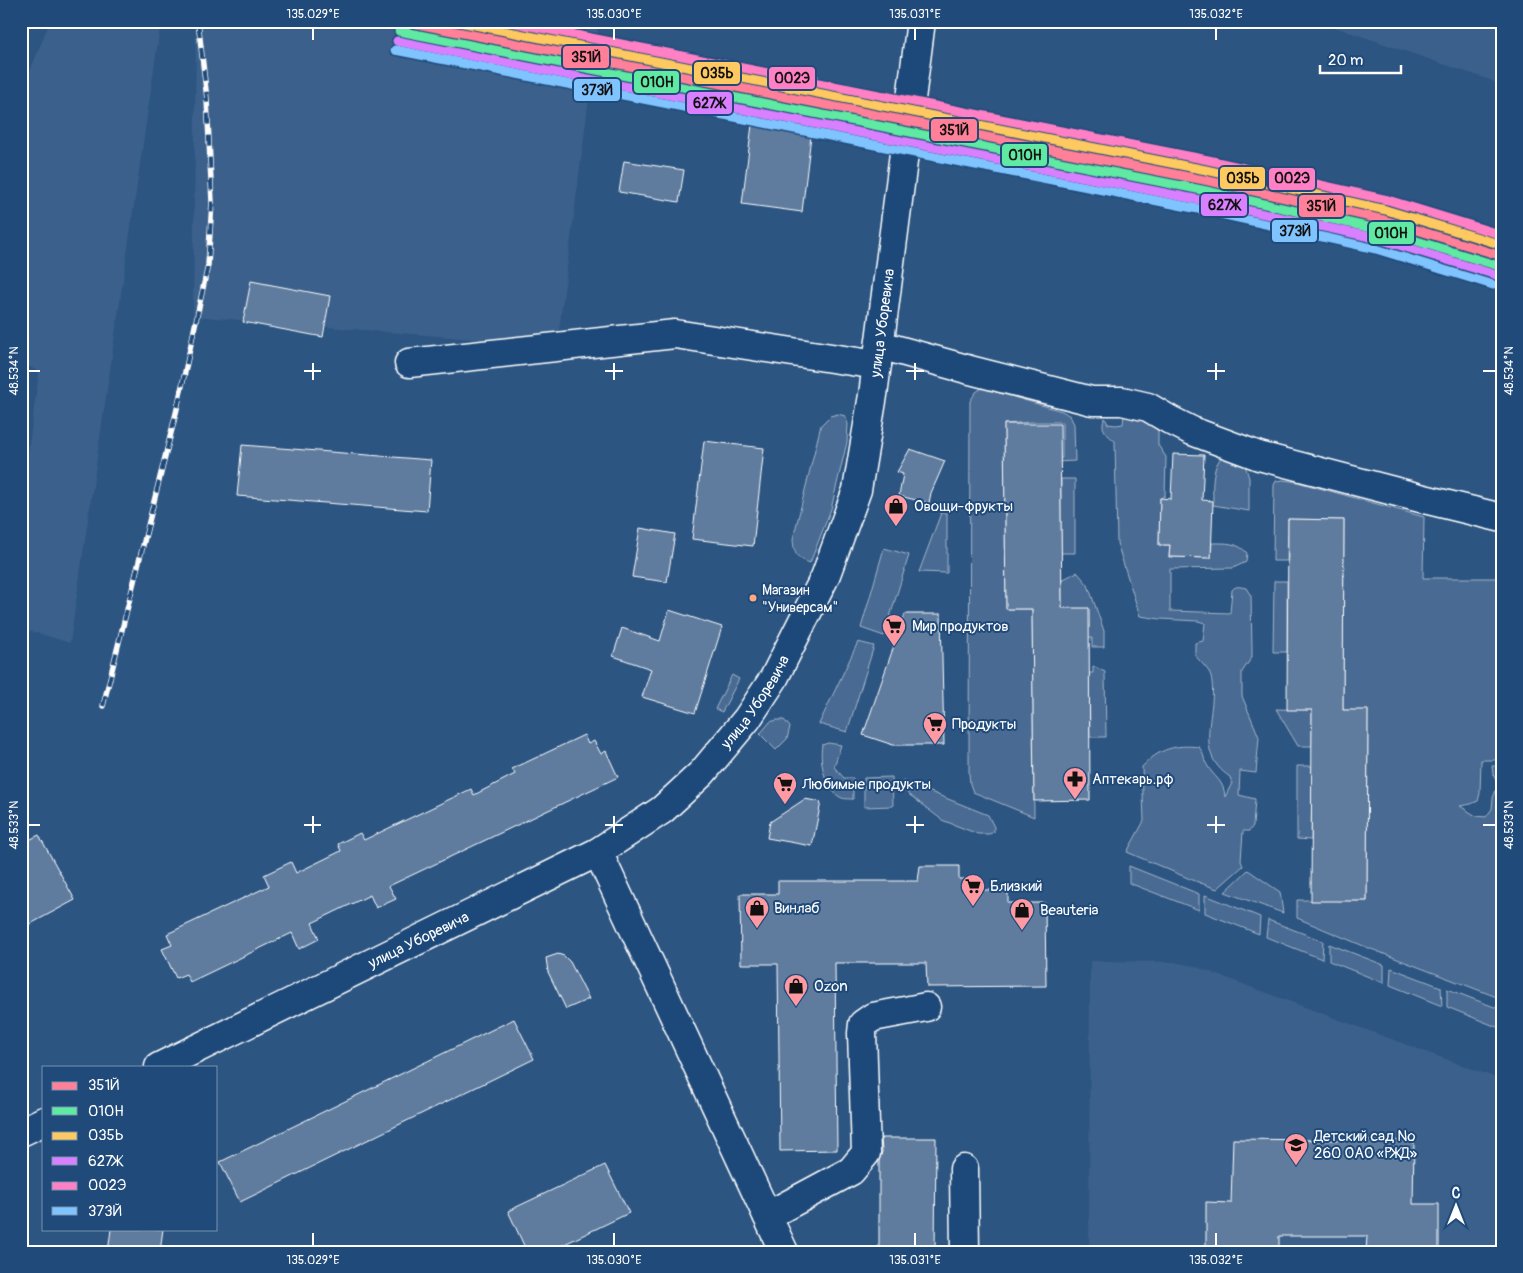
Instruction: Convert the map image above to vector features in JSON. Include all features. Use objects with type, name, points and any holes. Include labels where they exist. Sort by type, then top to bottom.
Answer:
[{"type":"main road","name":"улица Уборевича","points":[[161,1066],[598,852],[662,810],[702,773],[747,719],[774,678],[826,577],[856,490],[879,355],[921,21]]},
{"type":"main road","points":[[409,363],[675,334],[879,355],[970,370],[1092,401],[1122,401],[1148,407],[1192,431],[1259,456],[1502,518]]},
{"type":"main road","points":[[598,852],[784,1252]]},
{"type":"main road","points":[[767,1216],[851,1171],[866,1153],[863,1024],[873,1016],[926,1007]]},
{"type":"main road","points":[[21,1132],[42,1122]]},
{"type":"main road","points":[[964,1169],[965,1252]]},
{"type":"shaded area","points":[[50,21],[161,21],[70,643],[21,628],[21,503],[39,372],[21,362],[21,94]]},
{"type":"shaded area","points":[[196,21],[599,21],[557,346],[193,316]]},
{"type":"shaded area","points":[[1317,21],[1502,21],[1502,87],[1490,80]]},
{"type":"shaded area","points":[[982,388],[1062,411],[1070,416],[1074,424],[1075,461],[1057,462],[1057,458],[1062,458],[1062,422],[1004,424],[1006,609],[1032,609],[1034,817],[973,792],[970,784],[970,401],[976,392]]},
{"type":"shaded area","points":[[1128,407],[1158,428],[1158,445],[1166,457],[1165,496],[1160,498],[1159,545],[1170,545],[1169,557],[1211,558],[1212,543],[1235,545],[1247,553],[1246,562],[1233,568],[1170,569],[1170,611],[1230,613],[1232,590],[1235,587],[1246,588],[1251,596],[1252,657],[1242,672],[1242,696],[1259,737],[1256,773],[1240,771],[1239,795],[1255,799],[1253,826],[1249,831],[1243,831],[1241,861],[1243,866],[1217,889],[1127,852],[1144,821],[1142,767],[1154,756],[1175,747],[1199,747],[1207,765],[1221,783],[1225,797],[1232,783],[1230,777],[1218,767],[1209,743],[1213,690],[1211,676],[1195,655],[1195,643],[1203,641],[1205,623],[1140,616],[1117,543],[1115,441],[1103,428],[1103,422],[1105,418],[1108,424],[1123,424],[1124,414]]},
{"type":"shaded area","points":[[838,414],[845,416],[848,424],[847,442],[831,509],[810,563],[797,555],[793,539],[821,425],[830,416]]},
{"type":"shaded area","points":[[1227,453],[1244,462],[1249,478],[1249,511],[1213,505],[1215,469],[1222,457]]},
{"type":"shaded area","points":[[1061,479],[1075,479],[1075,553],[1061,553]]},
{"type":"shaded area","points":[[1276,481],[1297,482],[1424,517],[1423,578],[1502,578],[1502,760],[1481,760],[1478,801],[1460,806],[1476,816],[1486,817],[1492,809],[1493,798],[1498,785],[1492,766],[1502,766],[1502,999],[1366,947],[1297,918],[1297,900],[1367,901],[1368,711],[1343,710],[1344,520],[1288,519],[1287,561],[1273,561],[1274,485]]},
{"type":"shaded area","points":[[941,513],[947,513],[947,573],[919,572]]},
{"type":"shaded area","points":[[884,548],[909,555],[884,636],[861,628]]},
{"type":"shaded area","points":[[1077,572],[1088,585],[1104,631],[1104,647],[1092,647],[1092,638],[1089,638],[1062,608],[1062,580]]},
{"type":"shaded area","points":[[1274,581],[1287,581],[1287,652],[1273,652]]},
{"type":"shaded area","points":[[858,642],[874,646],[847,732],[819,724]]},
{"type":"shaded area","points":[[1093,666],[1105,672],[1106,737],[1090,737],[1089,673],[1093,673]]},
{"type":"shaded area","points":[[732,675],[739,679],[722,712],[715,709]]},
{"type":"shaded area","points":[[1276,709],[1312,710],[1312,746],[1298,746]]},
{"type":"shaded area","points":[[784,720],[790,727],[787,739],[776,750],[760,734],[770,722]]},
{"type":"shaded area","points":[[828,743],[841,745],[834,767],[844,778],[853,778],[853,799],[842,798],[831,789],[827,782],[824,775],[821,752],[822,745]]},
{"type":"shaded area","points":[[1297,766],[1312,766],[1311,840],[1297,839]]},
{"type":"shaded area","points":[[892,777],[893,806],[864,807],[864,778]]},
{"type":"shaded area","points":[[903,781],[988,815],[994,827],[994,832],[978,834],[942,820],[902,789]]},
{"type":"shaded area","points":[[1129,866],[1199,894],[1199,910],[1129,883]]},
{"type":"shaded area","points":[[1248,870],[1280,892],[1283,913],[1225,892]]},
{"type":"shaded area","points":[[1205,895],[1260,917],[1259,934],[1205,913]]},
{"type":"shaded area","points":[[1268,920],[1323,941],[1322,959],[1266,937]]},
{"type":"shaded area","points":[[1329,944],[1384,965],[1384,983],[1329,961]]},
{"type":"shaded area","name":"Детский сад № 260 ОАО «РЖД»","points":[[1090,961],[1174,962],[1194,966],[1502,1080],[1502,1252],[1089,1252]]},
{"type":"shaded area","points":[[1391,968],[1441,987],[1442,1006],[1390,985]]},
{"type":"shaded area","points":[[1447,989],[1502,1010],[1502,1029],[1447,1007]]},
{"type":"building","points":[[759,69],[818,76],[802,212],[742,204]]},
{"type":"building","points":[[624,161],[684,170],[679,202],[619,192]]},
{"type":"building","points":[[251,281],[330,296],[323,337],[243,322]]},
{"type":"building","points":[[1004,424],[1060,424],[1062,608],[1089,608],[1090,800],[1034,801],[1032,609],[1006,609]]},
{"type":"building","points":[[704,441],[764,448],[753,546],[692,539]]},
{"type":"building","points":[[242,445],[431,460],[427,511],[237,496]]},
{"type":"building","points":[[910,449],[945,461],[931,493],[929,503],[899,496],[903,474],[897,472]]},
{"type":"building","points":[[1173,454],[1204,455],[1202,500],[1213,501],[1211,558],[1169,557],[1170,545],[1159,545],[1160,498],[1171,499]]},
{"type":"building","points":[[1288,519],[1344,520],[1343,710],[1368,710],[1367,901],[1311,901],[1312,710],[1287,710]]},
{"type":"building","points":[[640,528],[675,534],[667,582],[632,577]]},
{"type":"building","points":[[669,610],[722,627],[695,713],[642,697],[651,669],[613,656],[622,628],[660,641]]},
{"type":"building","points":[[905,614],[941,614],[944,745],[893,745],[863,735]]},
{"type":"building","points":[[584,735],[588,744],[594,741],[601,754],[606,751],[618,777],[389,886],[396,899],[376,908],[370,895],[312,923],[319,939],[299,949],[292,933],[190,982],[186,974],[176,978],[162,949],[172,945],[167,934],[269,886],[264,875],[291,862],[296,873],[341,851],[338,844],[360,833],[364,840],[471,789],[474,795],[515,774],[512,769]]},
{"type":"building","points":[[805,799],[821,802],[812,846],[767,838],[770,822]]},
{"type":"building","points":[[39,835],[75,900],[21,929],[21,844]]},
{"type":"building","points":[[920,866],[959,866],[959,879],[983,879],[983,890],[1008,890],[1008,903],[1045,903],[1046,986],[927,987],[926,963],[835,963],[837,1150],[780,1151],[778,964],[741,964],[740,894],[778,894],[778,881],[918,881]]},
{"type":"building","points":[[558,954],[564,956],[570,962],[589,999],[566,1009],[548,972],[546,958]]},
{"type":"building","points":[[514,1019],[534,1059],[240,1202],[220,1162]]},
{"type":"building","points":[[881,1138],[936,1138],[935,1252],[879,1252],[879,1160],[882,1152]]},
{"type":"building","points":[[1233,1139],[1414,1141],[1413,1204],[1439,1204],[1439,1252],[1366,1252],[1367,1236],[1279,1236],[1279,1252],[1206,1252],[1206,1202],[1231,1203]]},
{"type":"building","points":[[605,1165],[629,1213],[548,1252],[527,1252],[508,1211]]},
{"type":"building","points":[[111,1230],[163,1230],[160,1252],[108,1252]]},
{"type":"railway","points":[[103,706],[177,409],[208,265],[212,202],[207,99],[198,21]]},
{"type":"transit line","name":"351Й","points":[[402,21],[1204,180],[1384,220],[1502,256]]},
{"type":"transit line","name":"035Ь","points":[[454,21],[1206,170],[1386,210],[1502,245]]},
{"type":"transit line","name":"002Э","points":[[505,21],[1208,160],[1388,200],[1502,235]]},
{"type":"transit line","name":"010Н","points":[[399,31],[1202,190],[1381,230],[1499,266]]},
{"type":"transit line","name":"627Ж","points":[[397,41],[1200,200],[1379,239],[1496,275]]},
{"type":"transit line","name":"373Й","points":[[395,50],[1198,209],[1376,249],[1493,285]]},
{"type":"place","name":"Овощи-фрукты","points":[[896,527]]},
{"type":"place","name":"Магазин \"Универсам\"","points":[[753,598]]},
{"type":"place","name":"Мир продуктов","points":[[894,647]]},
{"type":"place","name":"Продукты","points":[[935,745]]},
{"type":"place","name":"Аптекарь.рф","points":[[1075,800]]},
{"type":"place","name":"Любимые продукты","points":[[785,805]]},
{"type":"place","name":"Близкий","points":[[973,907]]},
{"type":"place","name":"Винлаб","points":[[757,929]]},
{"type":"place","name":"Beauteria","points":[[1022,931]]},
{"type":"place","name":"Ozon","points":[[796,1007]]},
{"type":"place","name":"Детский сад № 260 ОАО «РЖД»","points":[[1296,1166]]}]
